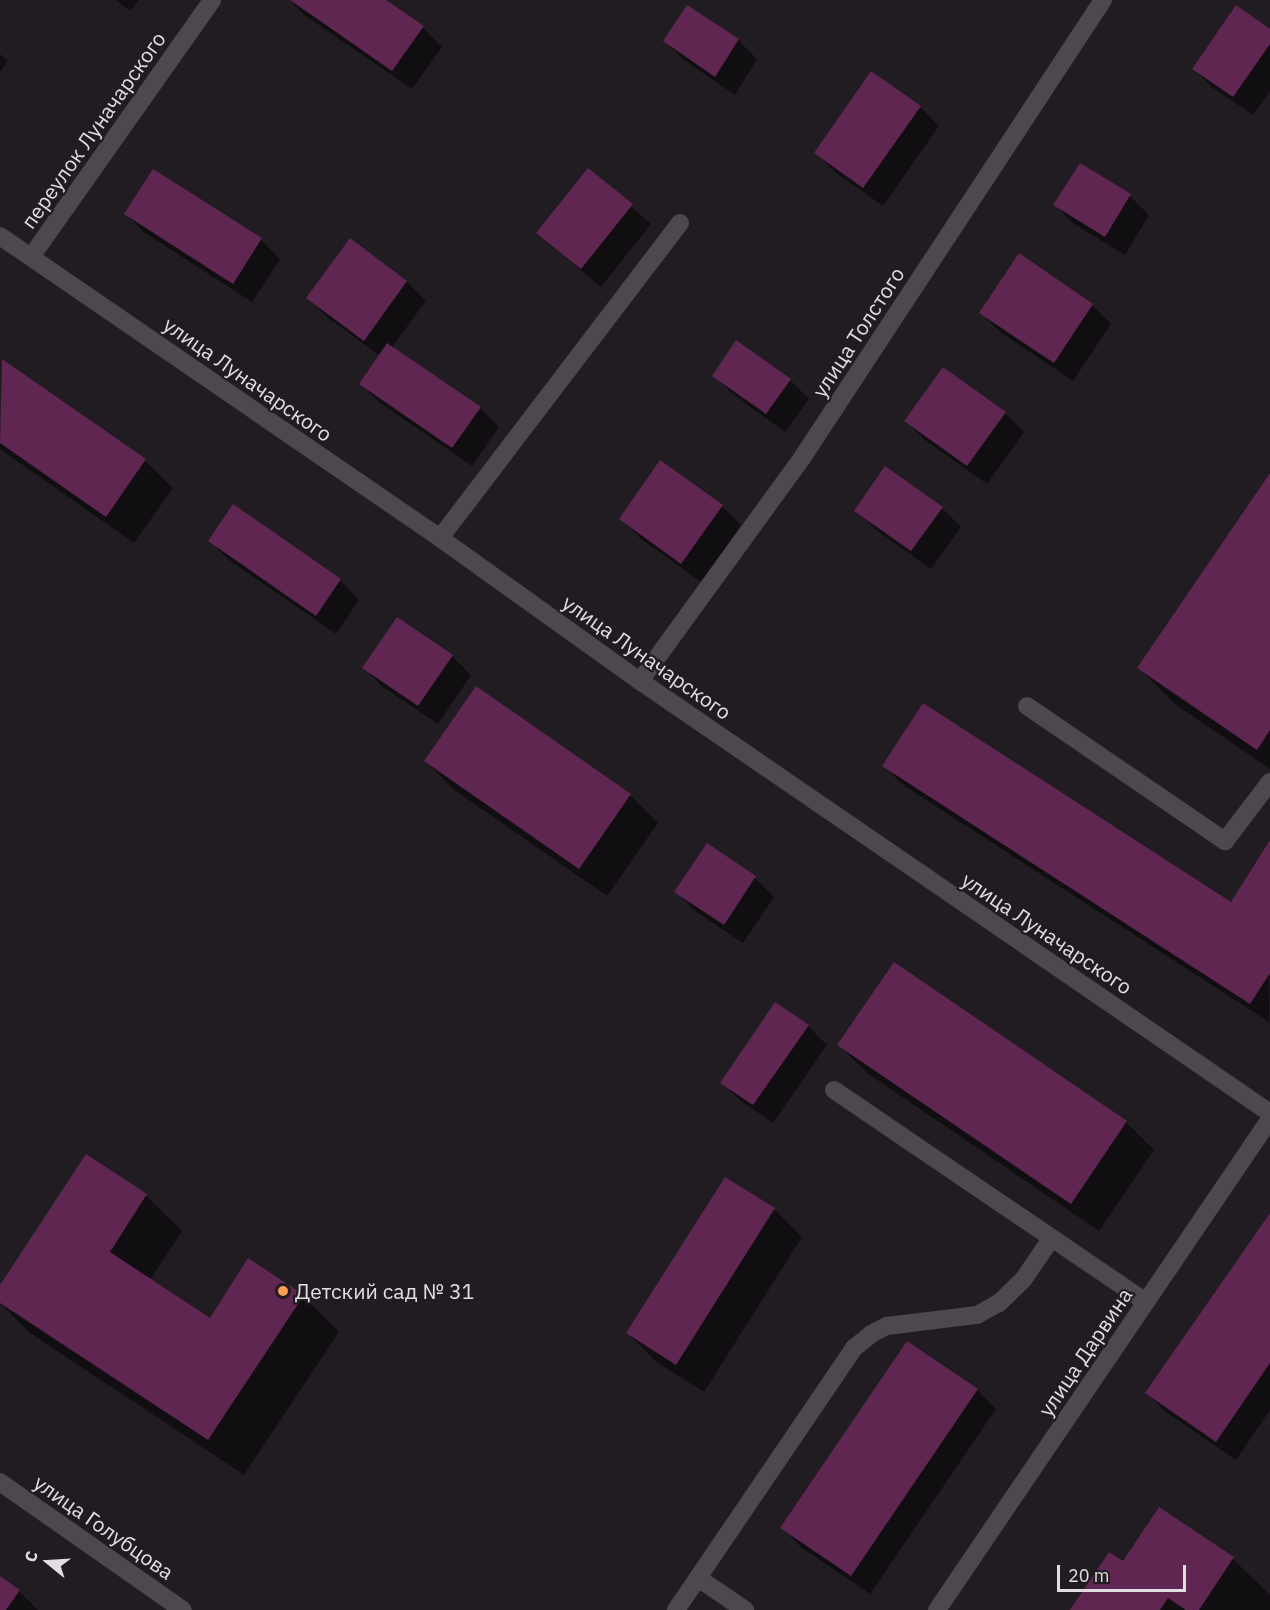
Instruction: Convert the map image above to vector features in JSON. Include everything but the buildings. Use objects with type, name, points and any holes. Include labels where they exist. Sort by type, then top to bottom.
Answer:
[{"type":"street","name":"переулок Луначарского","points":[[31,257],[212,0]]},
{"type":"street","name":"улица Толстого","points":[[640,681],[802,458],[1103,0]]},
{"type":"street","points":[[440,538],[680,223]]},
{"type":"street","name":"улица Луначарского","points":[[0,236],[440,538],[640,681],[1270,1113]]},
{"type":"street","points":[[1027,706],[1225,841],[1270,782]]},
{"type":"street","points":[[834,1090],[1146,1302]]},
{"type":"street","name":"улица Дарвина","points":[[937,1610],[1270,1119]]},
{"type":"street","points":[[676,1610],[854,1348],[871,1334],[887,1326],[977,1315],[999,1303],[1023,1280],[1051,1239]]},
{"type":"street","name":"улица Голубцова","points":[[0,1482],[183,1610]]},
{"type":"street","points":[[698,1578],[745,1610]]},
{"type":"place","name":"Детский сад № 31","points":[[283,1291]]}]
